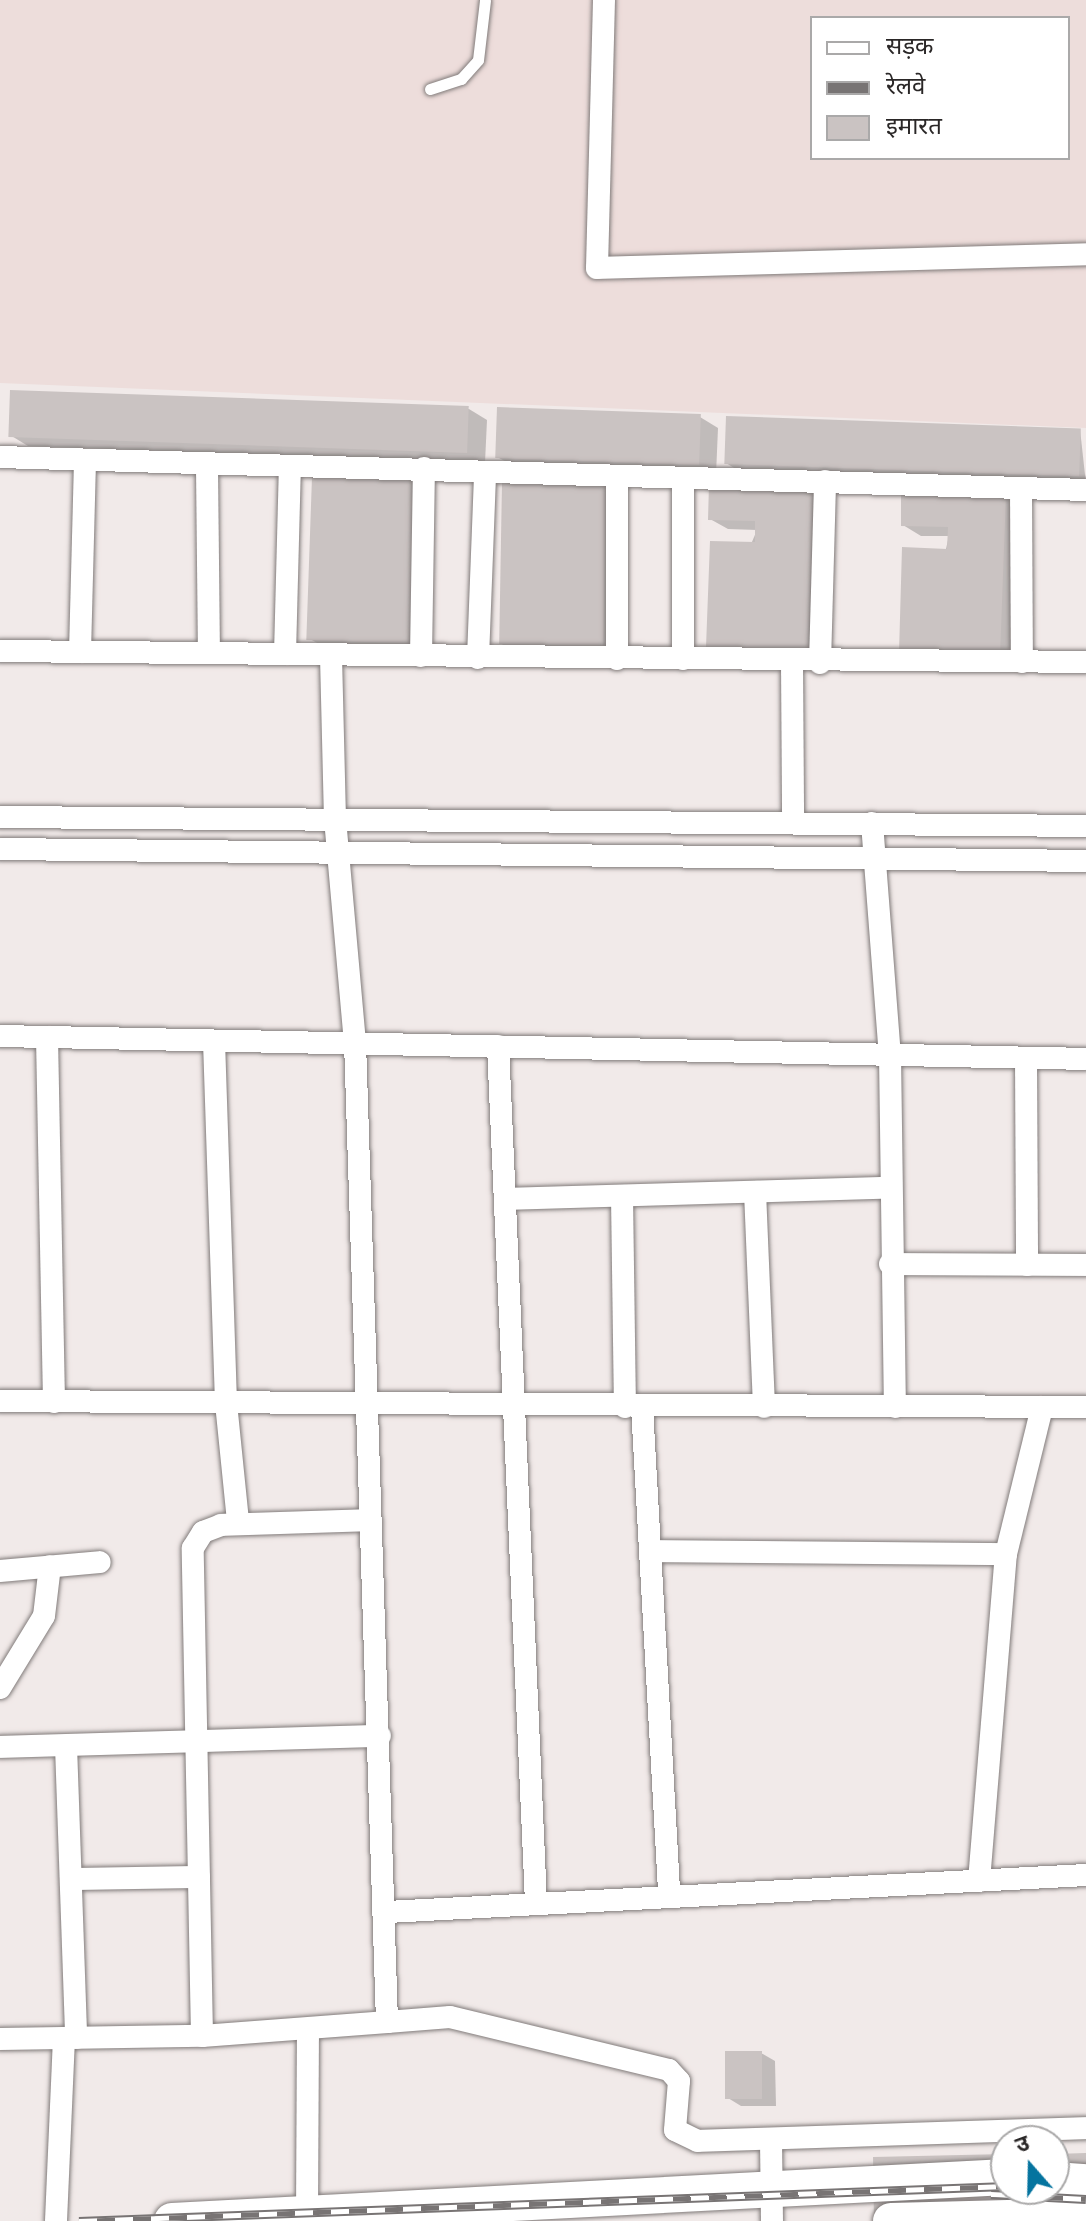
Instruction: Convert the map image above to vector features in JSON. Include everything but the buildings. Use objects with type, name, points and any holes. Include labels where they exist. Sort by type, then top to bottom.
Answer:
[{"type":"highway","points":[[172,2221],[771,2204],[990,2179]]},
{"type":"highway","points":[[891,2221],[1086,2216]]},
{"type":"street","points":[[604,0],[597,268],[1086,254]]},
{"type":"street","points":[[0,457],[207,467],[424,468],[485,473],[1086,490]]},
{"type":"street","points":[[80,652],[85,461]]},
{"type":"street","points":[[207,467],[209,653]]},
{"type":"street","points":[[421,656],[424,468]]},
{"type":"street","points":[[285,654],[290,469]]},
{"type":"street","points":[[478,658],[485,473]]},
{"type":"street","points":[[617,477],[617,659]]},
{"type":"street","points":[[683,479],[683,659]]},
{"type":"street","points":[[820,663],[825,481]]},
{"type":"street","points":[[1021,488],[1022,662]]},
{"type":"street","points":[[0,651],[820,663],[1086,662]]},
{"type":"street","points":[[331,655],[335,820],[355,1043],[365,1405],[387,1912],[387,2022]]},
{"type":"street","points":[[792,662],[793,823]]},
{"type":"street","points":[[0,817],[1086,826]]},
{"type":"street","points":[[872,823],[890,1055],[887,1188],[895,1407]]},
{"type":"street","points":[[0,849],[1086,861]]},
{"type":"street","points":[[0,1036],[1086,1059]]},
{"type":"street","points":[[47,1037],[54,1402]]},
{"type":"street","points":[[214,1041],[226,1403],[238,1522]]},
{"type":"street","points":[[498,1046],[518,1407],[536,1904]]},
{"type":"street","points":[[1026,1058],[1027,1265]]},
{"type":"street","points":[[506,1199],[887,1188]]},
{"type":"street","points":[[755,1192],[764,1407]]},
{"type":"street","points":[[622,1196],[634,1407],[653,1551],[669,1897]]},
{"type":"street","points":[[890,1264],[1086,1265]]},
{"type":"street","points":[[0,1401],[518,1407],[1086,1407]]},
{"type":"street","points":[[979,1881],[1006,1554],[1042,1407]]},
{"type":"street","points":[[202,2036],[199,1877],[202,1742],[191,1559],[203,1532],[238,1522],[370,1520]]},
{"type":"street","points":[[653,1551],[1006,1554]]},
{"type":"street","points":[[0,1571],[100,1562]]},
{"type":"street","points":[[0,1688],[44,1616],[50,1566]]},
{"type":"street","points":[[0,1747],[380,1736]]},
{"type":"street","points":[[56,2221],[70,2038],[71,1879],[66,1746]]},
{"type":"street","points":[[387,1912],[1086,1875]]},
{"type":"street","points":[[71,1879],[199,1877]]},
{"type":"street","points":[[0,2039],[202,2036],[450,2017],[669,2070],[679,2081],[681,2138],[771,2140],[1086,2128]]},
{"type":"street","points":[[307,2215],[308,2029]]},
{"type":"street","points":[[771,2140],[771,2204]]},
{"type":"lane","points":[[430,89],[461,79],[478,60],[485,0]]},
{"type":"shaded area","points":[[0,0],[1086,0],[1086,428],[0,383]]},
{"type":"railway","points":[[79,2221],[990,2187]]},
{"type":"railway","points":[[1070,2198],[1086,2199]]}]
